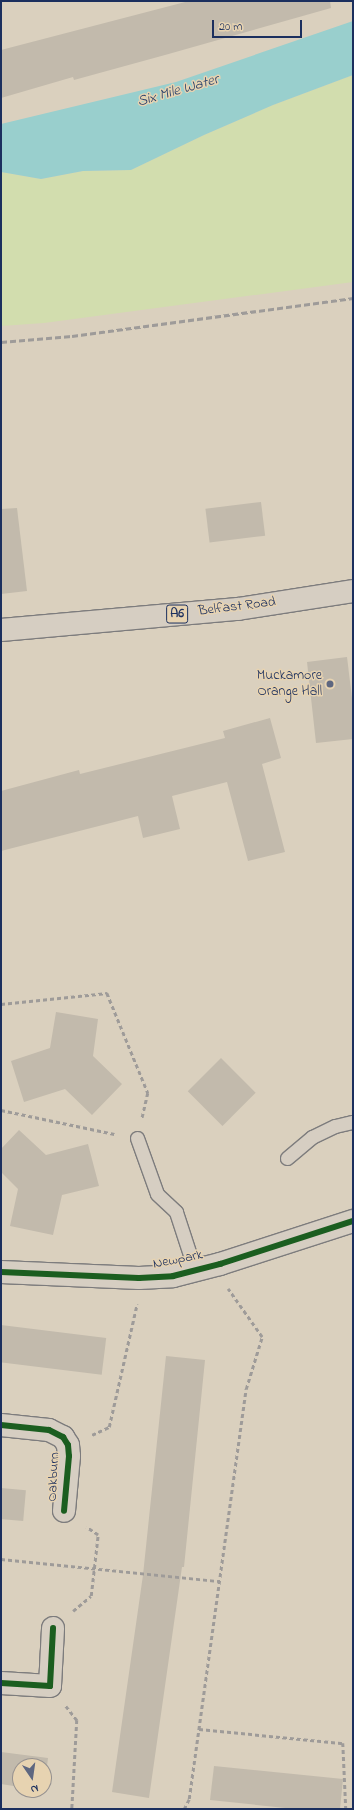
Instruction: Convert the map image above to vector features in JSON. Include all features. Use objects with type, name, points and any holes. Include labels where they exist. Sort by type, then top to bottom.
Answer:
[{"type":"street","name":"Belfast Road","points":[[1,630],[238,609],[353,591]]},
{"type":"street","name":"Newpark","points":[[1,1272],[139,1278],[173,1276],[220,1264],[353,1221]]},
{"type":"street","name":"Oakburn","points":[[1,1424],[49,1430],[63,1437],[68,1445],[69,1456],[64,1511]]},
{"type":"street","points":[[1,1683],[50,1686],[53,1628]]},
{"type":"lane","points":[[287,1158],[312,1137],[335,1126],[353,1122]]},
{"type":"lane","points":[[137,1138],[157,1194],[176,1212],[195,1270]]},
{"type":"path","points":[[1,1004],[106,993],[148,1093],[137,1138],[1,1110]]},
{"type":"path","points":[[184,1809],[189,1799],[246,1389],[262,1337],[226,1285],[220,1264]]},
{"type":"path","points":[[68,1445],[109,1428],[139,1293],[139,1278]]},
{"type":"path","points":[[53,1628],[91,1596],[98,1536],[64,1511]]},
{"type":"path","points":[[1,1559],[219,1581]]},
{"type":"path","points":[[50,1686],[77,1720],[72,1809]]},
{"type":"path","points":[[199,1729],[343,1743],[346,1809]]},
{"type":"green space","points":[[353,75],[353,282],[44,323],[1,326],[1,172],[41,179],[83,171],[131,170],[204,135],[273,105]]},
{"type":"water","name":"Six Mile Water","points":[[353,21],[353,75],[273,105],[204,135],[131,170],[83,171],[41,179],[1,172],[1,124],[176,82]]},
{"type":"building","points":[[189,1],[330,1],[331,8],[74,80],[73,77],[1,98],[1,50]]},
{"type":"building","points":[[261,502],[265,536],[210,543],[205,509]]},
{"type":"building","points":[[17,508],[27,591],[1,594],[1,509]]},
{"type":"building","name":"Muckamore Orange Hall","points":[[347,657],[353,706],[353,739],[316,743],[307,662]]},
{"type":"building","points":[[270,718],[281,758],[262,764],[285,852],[248,861],[227,782],[172,796],[180,829],[143,838],[138,816],[1,851],[1,791],[79,770],[80,774],[225,738],[223,731]]},
{"type":"building","points":[[56,1012],[98,1019],[93,1056],[122,1084],[92,1115],[65,1089],[24,1102],[11,1061],[50,1048]]},
{"type":"building","points":[[221,1058],[256,1093],[222,1126],[188,1091]]},
{"type":"building","points":[[19,1130],[46,1155],[88,1144],[99,1186],[62,1195],[53,1235],[10,1226],[18,1189],[1,1172],[1,1149]]},
{"type":"building","points":[[1,1325],[106,1338],[102,1375],[1,1362]]},
{"type":"building","points":[[166,1356],[205,1360],[184,1567],[182,1567],[149,1798],[112,1792],[143,1575]]},
{"type":"building","points":[[1,1488],[26,1490],[23,1521],[1,1519]]},
{"type":"building","points":[[1,1752],[48,1758],[12,1758],[12,1786],[1,1784]]},
{"type":"building","points":[[214,1766],[343,1779],[340,1809],[295,1809],[210,1800]]},
{"type":"railway","points":[[1,342],[72,336],[353,298]]},
{"type":"cycle path","points":[[1,1272],[139,1278],[173,1276],[220,1264],[353,1221]]},
{"type":"cycle path","points":[[1,1425],[49,1430],[63,1437],[68,1445],[69,1456],[64,1511]]},
{"type":"cycle path","points":[[1,1683],[50,1686],[53,1628]]},
{"type":"place","name":"Muckamore Orange Hall","points":[[330,684]]}]
